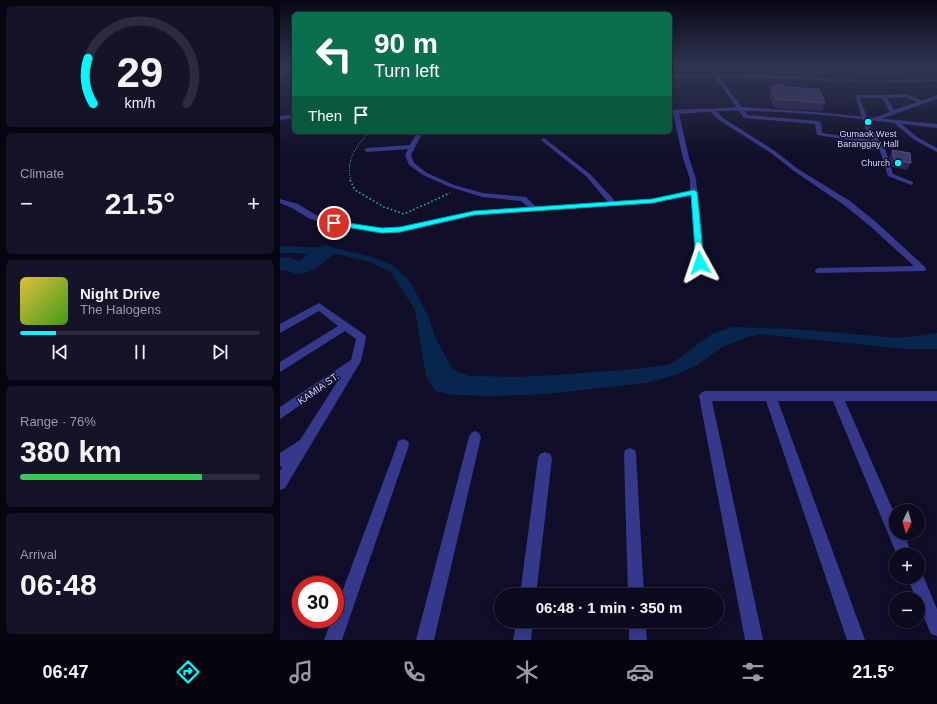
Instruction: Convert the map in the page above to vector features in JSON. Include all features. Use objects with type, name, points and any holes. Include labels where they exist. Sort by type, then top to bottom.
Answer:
[{"type":"street","points":[[733,98],[746,118],[818,123],[819,134],[878,143]]},
{"type":"street","points":[[858,98],[864,118],[883,151],[890,175],[911,183]]},
{"type":"street","points":[[884,98],[893,114]]},
{"type":"street","points":[[912,98],[922,103]]},
{"type":"street","points":[[875,119],[893,114],[935,98]]},
{"type":"street","points":[[700,263],[692,179],[673,112],[741,109],[864,118],[937,126]]},
{"type":"street","points":[[712,110],[721,119],[847,203],[922,269],[819,271]]},
{"type":"street","points":[[280,118],[291,117]]},
{"type":"street","points":[[896,122],[906,132],[925,145],[937,150]]},
{"type":"street","points":[[419,134],[408,155],[411,164],[425,174],[482,195],[523,199],[534,209]]},
{"type":"street","points":[[544,140],[588,175],[612,202]]},
{"type":"street","points":[[367,150],[412,147]]},
{"type":"street","points":[[280,201],[295,206],[313,217],[344,226],[382,230],[410,228],[474,213],[612,202],[652,201],[694,192]]},
{"type":"street","points":[[280,329],[319,306],[361,338],[356,361],[280,483]]},
{"type":"street","points":[[280,368],[345,326]]},
{"type":"street","name":"KAMIA ST.","points":[[280,414],[356,361]]},
{"type":"street","points":[[754,640],[705,396],[937,396]]},
{"type":"street","points":[[770,396],[856,640]]},
{"type":"street","points":[[837,396],[902,548]]},
{"type":"street","points":[[425,640],[475,437]]},
{"type":"street","points":[[280,461],[307,440]]},
{"type":"street","points":[[333,640],[403,445]]},
{"type":"street","points":[[630,454],[636,588]]},
{"type":"street","points":[[529,588],[545,458]]},
{"type":"street","points":[[918,584],[937,628]]},
{"type":"street","points":[[522,640],[524,628]]},
{"type":"street","points":[[637,628],[638,640]]},
{"type":"path","points":[[367,134],[355,149],[350,158],[350,180],[355,190],[365,197],[404,214],[460,188]]},
{"type":"water","points":[[280,246],[334,248],[369,256],[392,265],[406,277],[412,285],[428,316],[437,341],[453,370],[469,376],[517,377],[555,375],[637,369],[671,364],[712,334],[732,327],[794,329],[898,338],[937,333],[937,349],[905,349],[760,334],[722,347],[697,365],[676,375],[645,383],[546,394],[493,396],[453,395],[435,391],[426,376],[415,310],[391,272],[369,262],[336,254],[280,253]]},
{"type":"building","points":[[776,98],[823,98],[825,103]]},
{"type":"building","points":[[892,150],[910,153],[911,163],[895,160]]},
{"type":"waterway","points":[[280,264],[289,263],[296,268],[300,268],[326,251]]},
{"type":"place","name":"Gumaok West Baranggay Hall","points":[[868,122]]},
{"type":"place","name":"Church","points":[[898,163]]},
{"type":"route","points":[[334,223],[344,226],[382,230],[400,229],[474,213],[612,202],[652,201],[694,192],[700,263]]}]
